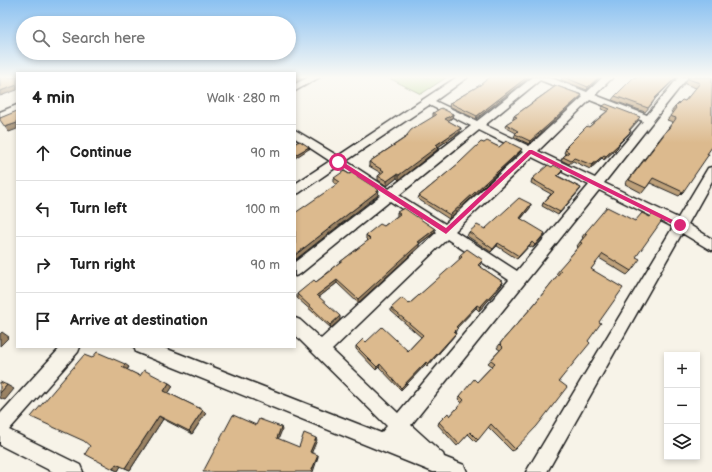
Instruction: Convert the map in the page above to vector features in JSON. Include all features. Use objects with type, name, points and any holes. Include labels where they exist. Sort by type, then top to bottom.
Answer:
[{"type":"street","points":[[296,189],[431,99]]},
{"type":"street","points":[[296,269],[512,99]]},
{"type":"street","points":[[321,350],[586,99]]},
{"type":"street","points":[[597,99],[650,120]]},
{"type":"street","points":[[385,443],[667,99]]},
{"type":"street","points":[[428,101],[680,225],[712,246]]},
{"type":"street","points":[[0,115],[16,108]]},
{"type":"street","points":[[296,134],[519,279]]},
{"type":"street","points":[[536,472],[712,171]]},
{"type":"street","points":[[296,326],[400,426],[449,469]]},
{"type":"street","points":[[0,427],[71,348]]},
{"type":"street","points":[[145,348],[449,469]]},
{"type":"street","points":[[0,435],[73,472]]},
{"type":"building","points":[[457,99],[499,99],[477,116],[450,103]]},
{"type":"building","points":[[538,99],[577,99],[530,141],[515,134],[518,131],[506,124],[517,117],[514,116]]},
{"type":"building","points":[[623,99],[655,99],[648,108]]},
{"type":"building","points":[[687,99],[712,99],[712,147],[707,154],[709,154],[683,192],[653,178],[646,188],[629,180],[675,120],[676,118],[670,116],[676,108],[675,107],[682,100],[685,101]]},
{"type":"building","points":[[606,104],[640,117],[629,130],[631,131],[606,156],[604,155],[592,165],[574,158],[571,161],[563,157],[569,152],[565,150],[568,147],[567,146],[587,126],[589,127],[610,109],[603,106]]},
{"type":"building","points":[[441,108],[453,114],[445,119],[461,128],[436,145],[438,146],[399,175],[397,174],[387,181],[378,176],[384,171],[369,162],[408,136],[407,135],[411,130],[436,115],[433,113]]},
{"type":"building","points":[[16,111],[16,123],[5,127],[0,118]]},
{"type":"building","points":[[300,141],[309,147],[296,154],[296,143]]},
{"type":"building","points":[[487,141],[499,147],[506,141],[522,149],[450,215],[419,196],[459,163],[481,142],[484,143]]},
{"type":"building","points":[[548,165],[552,167],[554,165],[563,170],[557,176],[581,188],[560,212],[543,203],[554,192],[532,179]]},
{"type":"building","points":[[344,171],[349,174],[352,173],[379,190],[296,254],[296,212],[340,182],[334,178]]},
{"type":"building","points":[[519,198],[531,204],[520,218],[545,233],[535,245],[532,242],[519,256],[498,243],[493,249],[469,232],[477,225],[485,229]]},
{"type":"building","points":[[607,207],[635,221],[642,213],[650,217],[653,214],[663,219],[636,257],[640,259],[631,271],[603,254],[591,269],[623,288],[599,322],[601,323],[588,341],[590,343],[559,381],[567,387],[537,426],[515,449],[491,424],[478,440],[470,432],[459,444],[439,422],[448,413],[450,416],[464,400],[460,396],[474,379],[477,382],[495,363],[491,360],[503,347],[500,344],[502,341],[561,271],[559,269],[582,243],[580,242],[587,234],[585,233]]},
{"type":"building","points":[[404,208],[435,229],[418,242],[420,243],[358,299],[337,280],[317,295],[340,316],[330,325],[297,294],[314,280],[316,282],[332,270],[331,269],[370,239],[366,235],[380,224],[384,226],[400,214],[397,212]]},
{"type":"building","points":[[467,249],[483,260],[478,265],[503,282],[480,307],[477,305],[456,327],[458,328],[454,332],[456,333],[428,364],[426,362],[401,388],[380,364],[377,367],[356,346],[363,339],[366,342],[382,327],[408,351],[423,335],[391,308],[402,298],[409,304],[462,257],[460,255]]},
{"type":"building","points":[[97,352],[125,364],[122,367],[140,376],[144,370],[169,383],[164,391],[203,410],[189,431],[159,416],[125,468],[116,464],[113,469],[85,454],[90,446],[84,441],[31,417],[84,355],[92,358]]},
{"type":"building","points":[[0,382],[7,385],[0,393]]},
{"type":"building","points":[[233,415],[256,425],[259,419],[281,427],[277,438],[299,447],[304,433],[316,438],[310,452],[318,455],[311,472],[203,472]]},
{"type":"route","points":[[338,162],[446,232],[531,152],[680,225]]}]
